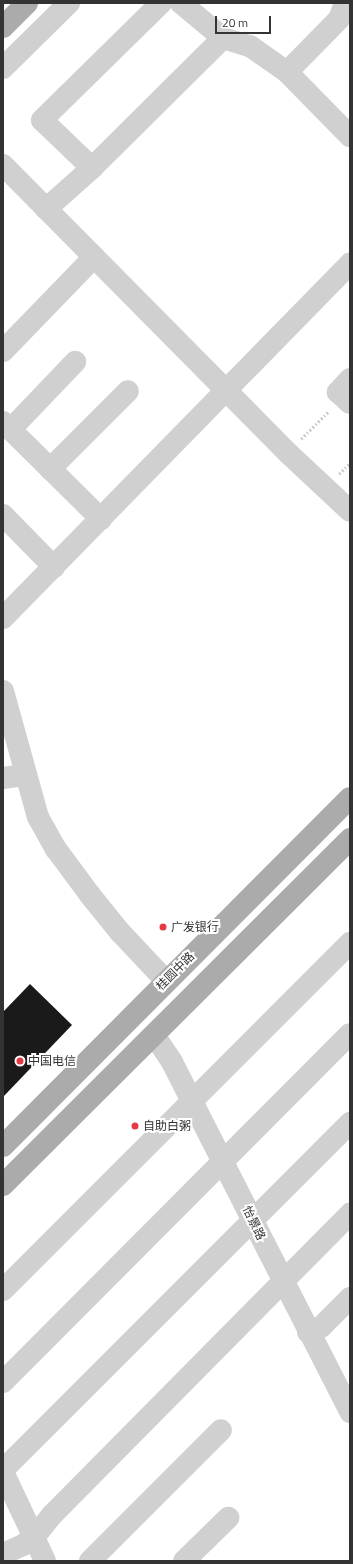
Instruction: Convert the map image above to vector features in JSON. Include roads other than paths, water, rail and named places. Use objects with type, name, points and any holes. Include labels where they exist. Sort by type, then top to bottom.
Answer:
[{"type":"main road","points":[[3,27],[27,3]]},
{"type":"main road","name":"桂圆中路","points":[[3,1146],[350,798]]},
{"type":"main road","points":[[3,1185],[350,839]]},
{"type":"main road","points":[[137,1011],[154,1035]]},
{"type":"street","points":[[3,68],[69,3]]},
{"type":"street","points":[[92,168],[42,120],[161,3]]},
{"type":"street","points":[[181,3],[223,38],[250,46],[287,72],[350,136]]},
{"type":"street","points":[[287,72],[339,19],[345,3]]},
{"type":"street","points":[[46,209],[92,168],[223,38]]},
{"type":"street","points":[[3,165],[288,453],[350,511]]},
{"type":"street","points":[[3,351],[94,257]]},
{"type":"street","points":[[3,618],[350,264]]},
{"type":"street","points":[[75,362],[7,426],[101,519]]},
{"type":"street","points":[[50,469],[128,391]]},
{"type":"street","points":[[3,515],[54,567]]},
{"type":"street","points":[[3,691],[24,775],[38,817],[56,849],[120,932],[166,981]]},
{"type":"street","points":[[3,778],[24,775]]},
{"type":"street","points":[[3,1290],[192,1104],[350,943]]},
{"type":"street","points":[[3,1382],[350,1034]]},
{"type":"street","name":"怡景路","points":[[154,1035],[172,1062],[192,1104],[254,1220],[283,1282],[350,1412]]},
{"type":"street","points":[[45,1561],[35,1536],[3,1471],[350,1123]]},
{"type":"street","points":[[3,1554],[23,1545],[35,1536],[52,1515],[350,1214]]},
{"type":"street","points":[[308,1332],[320,1327],[350,1298]]},
{"type":"street","points":[[90,1561],[221,1430]]},
{"type":"street","points":[[184,1561],[228,1518]]},
{"type":"place","name":"广发银行","points":[[163,927]]},
{"type":"place","name":"中国电信","points":[[20,1061]]},
{"type":"place","name":"自助白粥","points":[[135,1126]]}]
